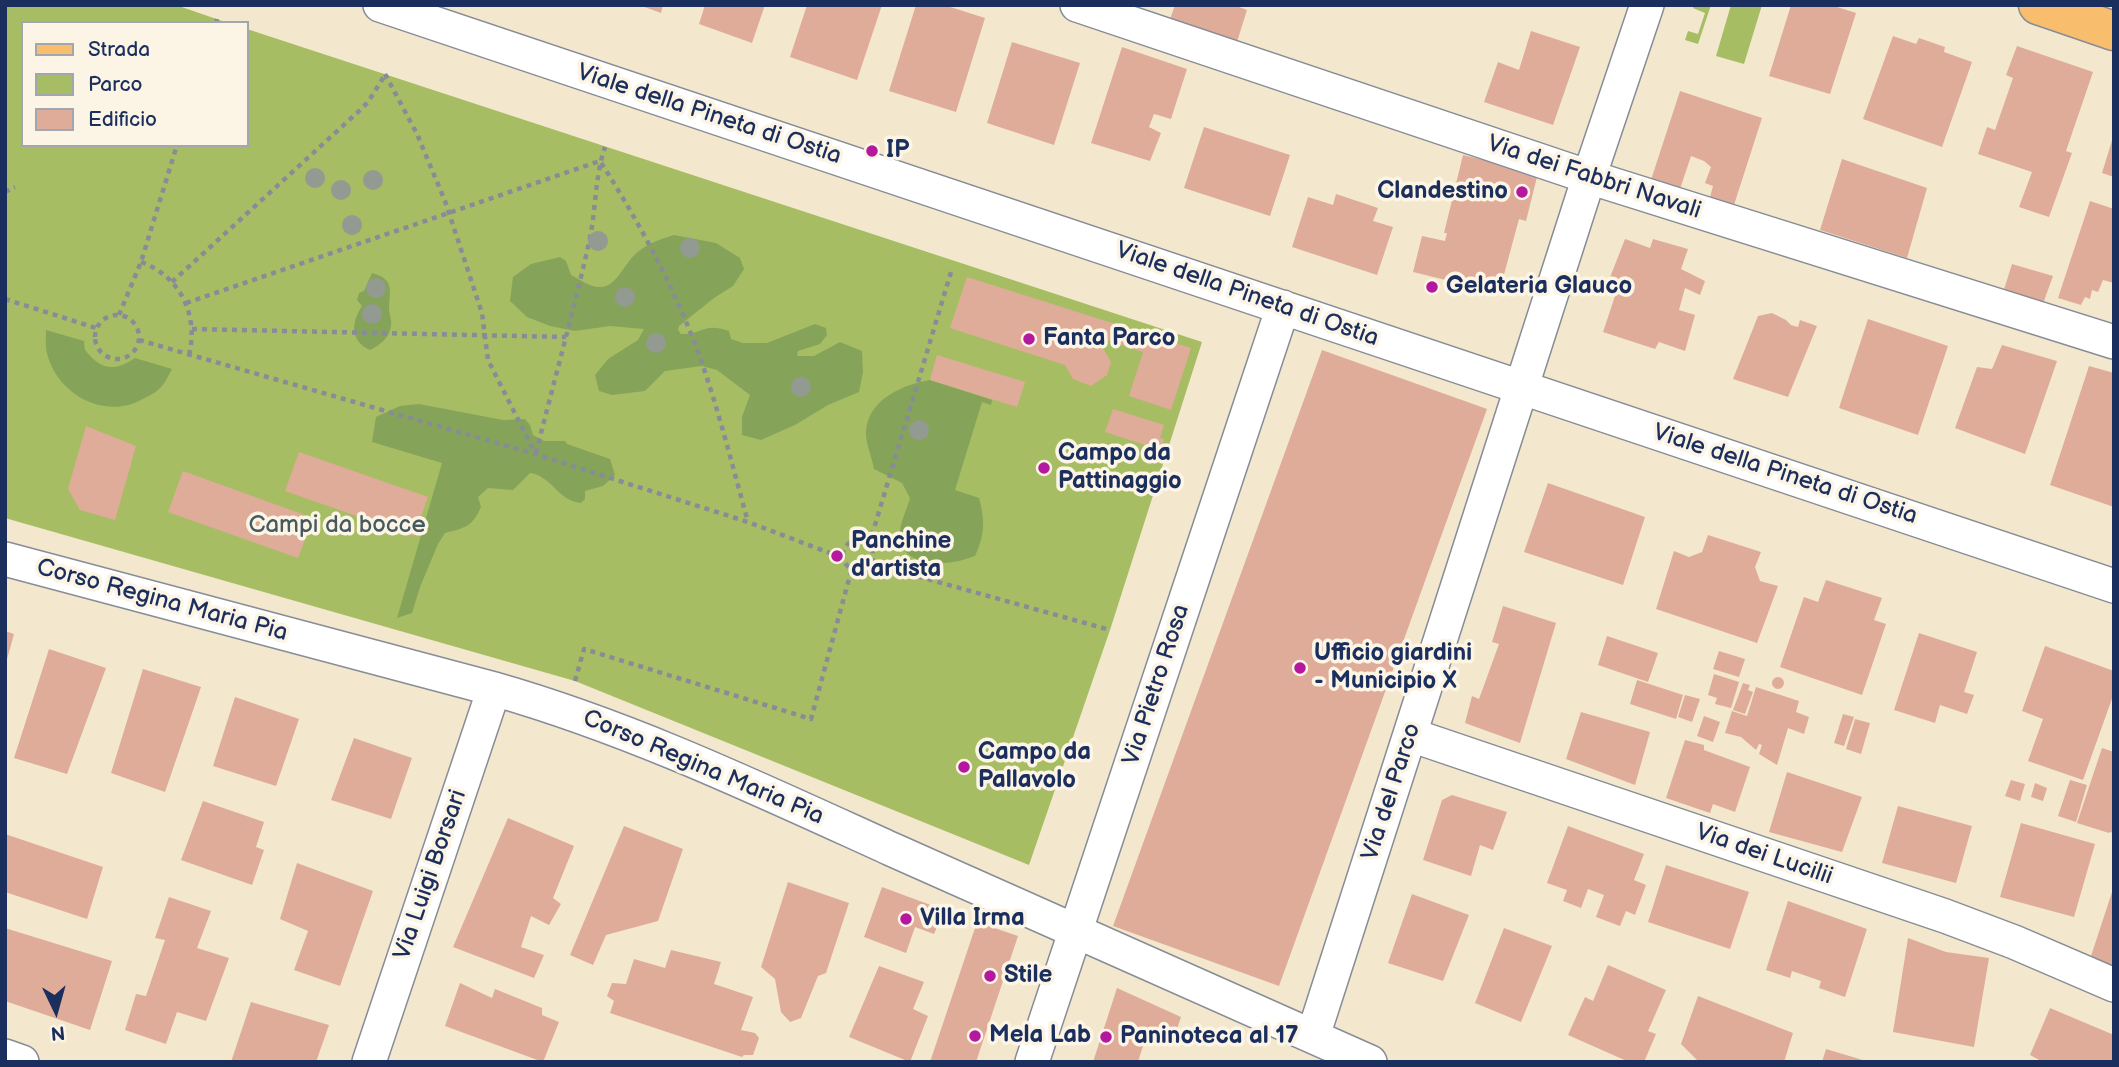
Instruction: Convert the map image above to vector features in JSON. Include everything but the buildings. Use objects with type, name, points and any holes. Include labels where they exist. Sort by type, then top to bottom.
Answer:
[{"type":"main road","points":[[2038,5],[2114,31]]},
{"type":"street","name":"Via dei Fabbri Navali","points":[[1077,5],[1589,177],[2114,342]]},
{"type":"street","name":"Via del Parco","points":[[1313,1037],[1589,177],[1647,5]]},
{"type":"street","name":"Viale della Pineta di Ostia","points":[[400,8],[2114,586]]},
{"type":"street","name":"Via Pietro Rosa","points":[[1032,1062],[1283,307]]},
{"type":"street","name":"Corso Regina Maria Pia","points":[[5,559],[534,700],[596,722],[731,777],[1370,1062]]},
{"type":"street","name":"Via Luigi Borsari","points":[[369,1062],[494,689]]},
{"type":"street","name":"Via dei Lucilii","points":[[1411,735],[1945,916],[2114,985]]},
{"type":"street","points":[[5,1056],[22,1062]]},
{"type":"path","points":[[172,282],[358,112],[368,102],[385,74],[417,134],[449,212],[482,313],[488,359],[535,454]]},
{"type":"path","points":[[119,315],[141,262],[176,147]]},
{"type":"path","points":[[535,454],[590,236],[600,161],[605,147]]},
{"type":"path","points":[[186,303],[600,161]]},
{"type":"path","points":[[600,161],[644,234],[676,299],[708,382],[748,522]]},
{"type":"path","points":[[5,192],[15,187]]},
{"type":"path","points":[[141,262],[156,268],[172,282],[186,303],[193,342],[189,355]]},
{"type":"path","points":[[139,340],[535,454],[748,522],[843,558],[852,568],[862,569],[870,563],[872,554],[869,545],[951,272]]},
{"type":"path","points":[[5,299],[96,328]]},
{"type":"path","points":[[119,315],[136,326],[139,340],[132,354],[117,359],[110,358],[98,349],[95,342],[96,328],[106,317],[119,315]]},
{"type":"path","points":[[192,329],[566,337]]},
{"type":"path","points":[[843,558],[844,548],[851,541],[860,540],[869,545]]},
{"type":"path","points":[[870,563],[1110,630]]},
{"type":"path","points":[[575,681],[584,649],[811,719],[852,568]]},
{"type":"green space","name":"Campi da bocce","points":[[5,5],[176,5],[222,21],[21,21],[21,147],[248,147],[248,29],[1202,342],[1110,630],[1029,865],[575,681],[5,518]]},
{"type":"green space","points":[[1694,5],[1711,5],[1698,44],[1685,40],[1688,31],[1698,34],[1705,13],[1693,8]]},
{"type":"green space","points":[[1731,5],[1762,5],[1744,64],[1716,56]]},
{"type":"green space","points":[[674,235],[716,243],[740,258],[744,269],[733,286],[679,326],[681,334],[714,328],[729,331],[731,339],[743,343],[767,343],[815,324],[826,328],[827,335],[820,344],[798,351],[797,356],[814,356],[840,342],[862,351],[863,372],[859,392],[761,440],[742,435],[742,417],[750,395],[717,370],[702,366],[665,371],[645,391],[612,395],[599,391],[595,375],[608,359],[638,340],[644,329],[610,326],[575,331],[550,326],[527,317],[510,301],[513,277],[531,264],[560,257],[566,261],[571,275],[593,286],[607,286],[639,251],[651,243]]},
{"type":"green space","points":[[372,273],[384,278],[389,286],[391,323],[387,337],[370,350],[359,342],[354,325],[362,306],[357,300],[359,293],[364,291]]},
{"type":"green space","points":[[46,330],[84,341],[85,350],[91,357],[108,367],[121,365],[135,358],[172,369],[159,389],[143,399],[129,405],[100,405],[74,393],[54,371],[47,354]]},
{"type":"green space","points":[[930,380],[992,400],[991,405],[982,402],[955,490],[979,498],[983,520],[981,541],[975,556],[944,563],[916,559],[903,549],[900,531],[910,498],[902,483],[874,469],[866,435],[868,420],[880,402],[898,390]]},
{"type":"green space","points":[[419,404],[503,420],[525,419],[533,435],[544,441],[565,441],[610,459],[615,475],[603,486],[585,491],[585,499],[581,503],[566,498],[544,479],[530,473],[513,490],[488,488],[478,497],[481,507],[471,523],[445,533],[438,544],[412,613],[397,618],[442,463],[372,442],[376,417],[400,406]]},
{"type":"place","name":"IP","points":[[872,151]]},
{"type":"place","name":"Clandestino","points":[[1522,192]]},
{"type":"place","name":"Gelateria Glauco","points":[[1432,287]]},
{"type":"place","name":"Fanta Parco","points":[[1029,339]]},
{"type":"place","name":"Campo da Pattinaggio","points":[[1044,468]]},
{"type":"place","name":"Panchine d'artista","points":[[837,556]]},
{"type":"place","name":"Ufficio giardini - Municipio X","points":[[1300,668]]},
{"type":"place","name":"Campo da Pallavolo","points":[[964,767]]},
{"type":"place","name":"Villa Irma","points":[[906,919]]},
{"type":"place","name":"Stile","points":[[990,976]]},
{"type":"place","name":"Mela Lab","points":[[975,1036]]},
{"type":"place","name":"Paninoteca al 17","points":[[1106,1037]]}]
